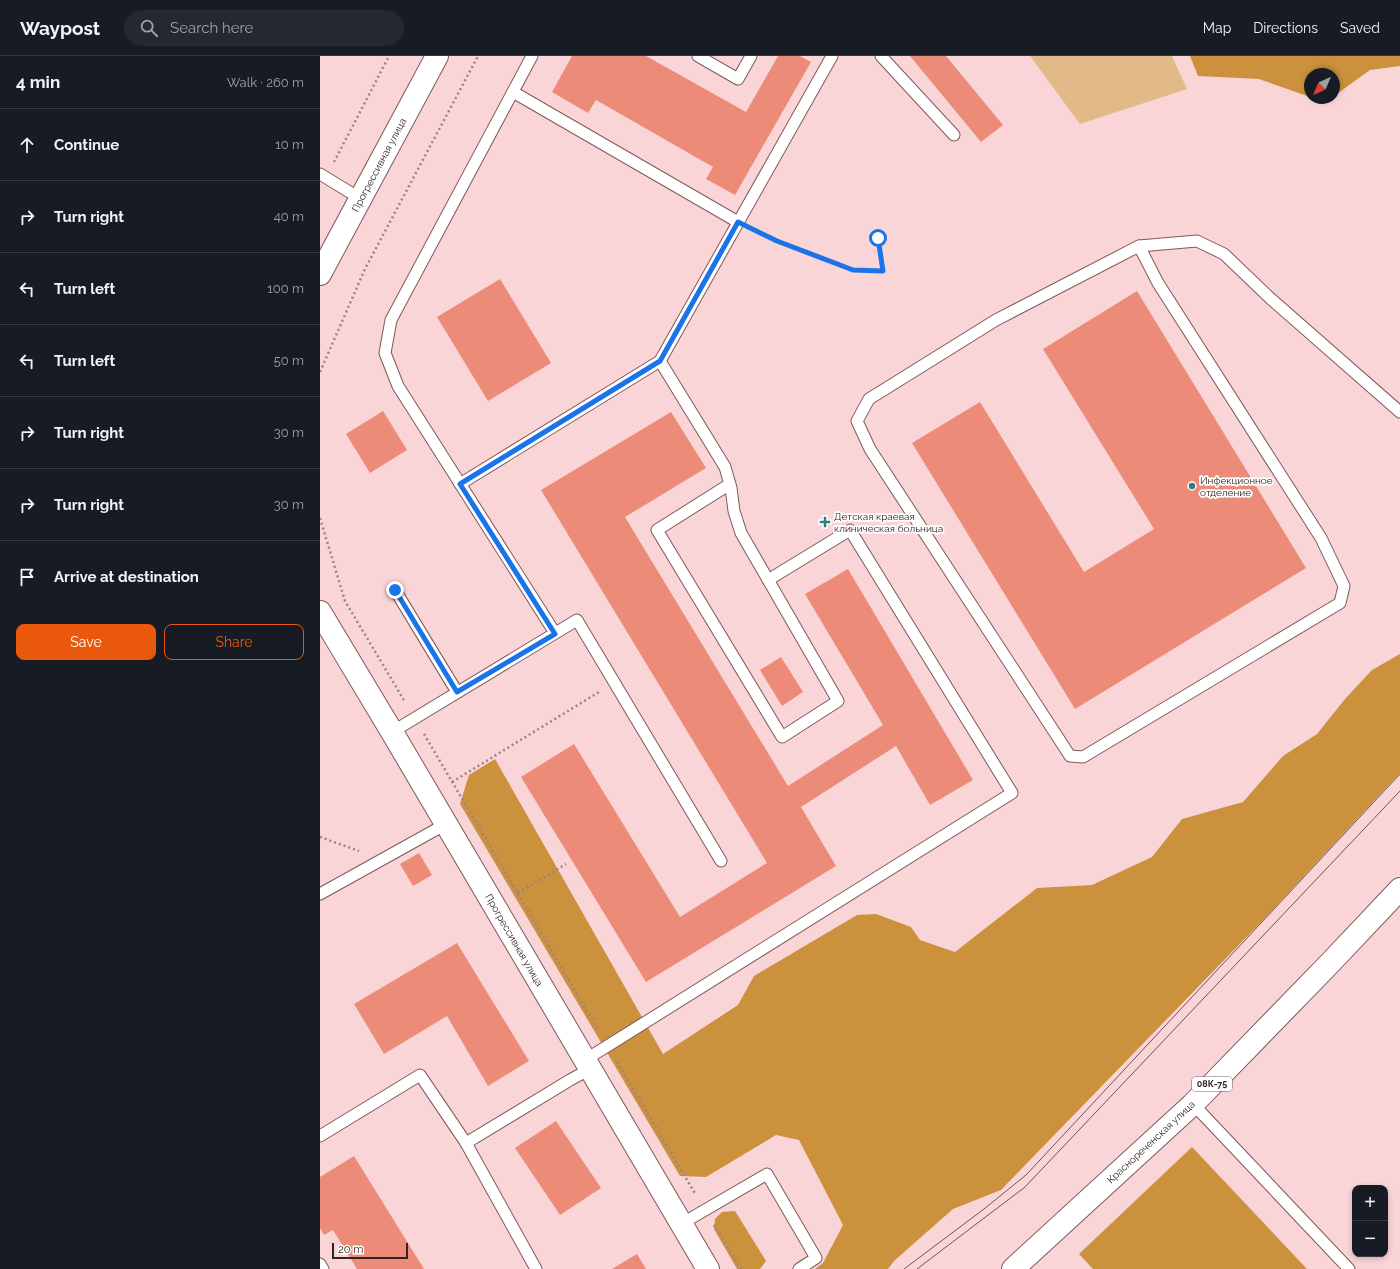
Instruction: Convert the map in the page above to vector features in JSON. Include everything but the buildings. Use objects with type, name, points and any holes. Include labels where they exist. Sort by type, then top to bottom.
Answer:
[{"type":"street","name":"Прогрессивная улица","points":[[320,274],[437,56]]},
{"type":"street","name":"Прогрессивная улица","points":[[320,612],[708,1269]]},
{"type":"street","name":"Краснореченская улица","points":[[1013,1269],[1193,1104],[1400,889]]},
{"type":"lane","points":[[532,56],[391,320],[385,352],[398,386],[555,634]]},
{"type":"lane","points":[[698,56],[738,79],[751,56]]},
{"type":"lane","points":[[460,484],[660,361],[832,56]]},
{"type":"lane","points":[[881,56],[954,135]]},
{"type":"lane","points":[[513,92],[738,222]]},
{"type":"lane","points":[[323,176],[361,199]]},
{"type":"lane","points":[[1139,246],[1158,283],[1321,538],[1344,586],[1340,603],[1083,757],[1070,756],[870,449],[857,421],[869,399],[989,324],[1139,246],[1197,241],[1224,254],[1271,299],[1400,412]]},
{"type":"lane","points":[[660,361],[725,467],[730,484],[734,511],[740,533],[838,701],[782,737],[657,530],[730,484]]},
{"type":"lane","points":[[466,1143],[570,1080],[607,1046],[1012,793],[850,530],[768,580]]},
{"type":"lane","points":[[395,590],[457,692]]},
{"type":"lane","points":[[392,732],[577,620],[721,861]]},
{"type":"lane","points":[[320,894],[446,824]]},
{"type":"lane","points":[[320,1136],[420,1075],[466,1143],[536,1269]]},
{"type":"lane","points":[[1193,1104],[1349,1269]]},
{"type":"lane","points":[[681,1224],[767,1174],[816,1258],[799,1269]]},
{"type":"lane","points":[[320,1264],[323,1269]]},
{"type":"path","points":[[323,176],[389,56]]},
{"type":"path","points":[[320,372],[365,269],[478,56]]},
{"type":"path","points":[[738,222],[777,241],[853,270],[883,271],[878,238]]},
{"type":"path","points":[[320,518],[345,601],[607,1046],[741,1269]]},
{"type":"path","points":[[452,782],[614,683]]},
{"type":"path","points":[[320,837],[382,859]]},
{"type":"path","points":[[518,893],[566,864]]},
{"type":"shaded area","points":[[1030,56],[1172,56],[1187,89],[1080,124]]},
{"type":"shaded area","points":[[1190,56],[1400,56],[1400,66],[1370,70],[1340,92],[1340,68],[1304,68],[1304,95],[1259,79],[1198,76]]},
{"type":"shaded area","points":[[1400,654],[1400,773],[1264,919],[1001,1190],[953,1209],[894,1261],[888,1269],[815,1269],[823,1263],[843,1225],[799,1140],[776,1135],[706,1177],[680,1176],[460,804],[469,775],[495,759],[663,1054],[738,1005],[754,976],[857,915],[876,914],[911,927],[920,940],[955,952],[1037,888],[1092,885],[1152,857],[1182,819],[1243,802],[1283,756],[1317,734],[1345,699],[1372,670]]},
{"type":"shaded area","points":[[1192,1147],[1307,1269],[1093,1269],[1079,1254]]},
{"type":"shaded area","points":[[735,1211],[766,1261],[760,1269],[737,1269],[714,1229],[715,1219],[722,1212]]},
{"type":"tram line","points":[[904,1269],[984,1209],[1026,1175],[1400,774]]},
{"type":"tram line","points":[[917,1269],[1025,1187],[1400,791]]},
{"type":"place","name":"Инфекционное отделение","points":[[1192,486]]},
{"type":"place","name":"Детская краевая клиническая больница","points":[[825,522]]},
{"type":"route","points":[[395,590],[457,692],[555,634],[460,484],[660,361],[738,222],[777,241],[853,270],[883,271],[878,238]]}]
